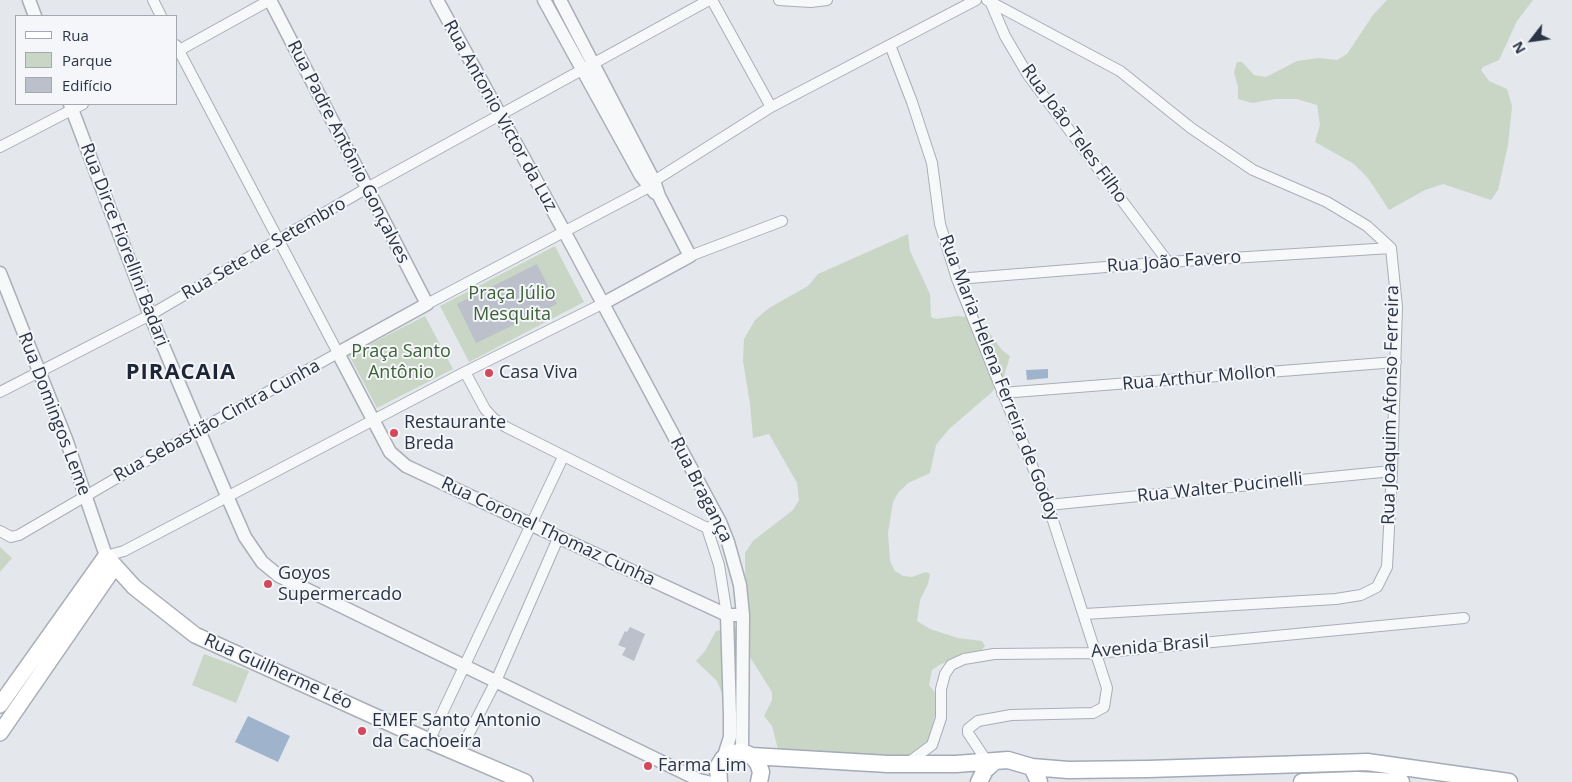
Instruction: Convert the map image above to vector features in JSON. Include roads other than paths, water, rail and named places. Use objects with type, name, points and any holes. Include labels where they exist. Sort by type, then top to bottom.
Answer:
[{"type":"main road","points":[[0,705],[110,561]]},
{"type":"main road","points":[[0,733],[110,561]]},
{"type":"main road","name":"Rua Guilherme Léo","points":[[110,561],[139,592],[195,634],[429,741],[525,782]]},
{"type":"main road","points":[[719,782],[718,767],[723,759],[732,753],[888,764],[956,764],[1008,760],[1036,775],[1068,770],[1367,762],[1509,782]]},
{"type":"main road","points":[[747,754],[758,763],[761,772],[759,782]]},
{"type":"main road","points":[[979,782],[990,760]]},
{"type":"main road","points":[[1302,782],[1357,780],[1401,782]]},
{"type":"street","points":[[29,0],[36,15]]},
{"type":"street","points":[[153,0],[160,15]]},
{"type":"street","points":[[178,48],[270,0]]},
{"type":"street","name":"Rua Padre Antônio Gonçalves","points":[[270,0],[427,304]]},
{"type":"street","name":"Rua Antonio Victor da Luz","points":[[437,0],[564,231]]},
{"type":"street","points":[[544,0],[582,70],[659,196],[690,256]]},
{"type":"street","points":[[560,0],[595,64],[652,184]]},
{"type":"street","points":[[710,0],[771,107]]},
{"type":"street","name":"Rua Sete de Setembro","points":[[0,392],[150,315],[367,188],[710,0]]},
{"type":"street","points":[[779,0],[810,2],[827,0]]},
{"type":"street","points":[[338,353],[652,184],[771,107],[976,0]]},
{"type":"street","points":[[988,1],[1120,70],[1191,128],[1253,170],[1327,202],[1366,226],[1391,248]]},
{"type":"street","name":"Rua João Teles Filho","points":[[988,1],[1005,36],[1028,75],[1168,262]]},
{"type":"street","name":"Rua Maria Helena Ferreira de Godoy","points":[[890,45],[912,102],[932,164],[940,224],[957,279],[1048,505],[1085,614],[1107,688],[1104,707],[1093,713],[1011,716],[978,720],[968,729],[968,734],[990,760]]},
{"type":"street","points":[[178,51],[279,240],[372,421]]},
{"type":"street","points":[[0,147],[75,106]]},
{"type":"street","name":"Rua Dirce Fiorellini Badari","points":[[75,106],[150,315],[227,496],[253,551],[262,562],[279,576],[466,665],[699,780],[708,782]]},
{"type":"street","points":[[110,561],[124,551],[227,496],[465,372],[602,304],[690,256],[782,221]]},
{"type":"street","points":[[564,231],[602,304]]},
{"type":"street","name":"Rua João Favero","points":[[957,279],[1168,262],[1391,248]]},
{"type":"street","name":"Rua Joaquim Afonso Ferreira","points":[[1085,614],[1336,599],[1362,595],[1377,587],[1387,567],[1392,471],[1397,306],[1391,248]]},
{"type":"street","name":"Rua Domingos Leme","points":[[0,273],[38,373],[66,439],[110,561]]},
{"type":"street","name":"Rua Bragança","points":[[602,304],[720,522],[734,558],[740,585],[743,615],[747,754]]},
{"type":"street","name":"Rua Sebastião Cintra Cunha","points":[[0,531],[11,537],[19,536],[199,430],[338,353]]},
{"type":"street","name":"Rua Arthur Mollon","points":[[1002,393],[1396,362]]},
{"type":"street","points":[[465,372],[493,418],[563,457],[707,528],[720,522]]},
{"type":"street","name":"Rua Coronel Thomaz Cunha","points":[[372,421],[390,452],[406,466],[726,615],[743,615]]},
{"type":"street","points":[[429,741],[563,457]]},
{"type":"street","name":"Rua Walter Pucinelli","points":[[1048,505],[1392,471]]},
{"type":"street","name":"Rua Bragança","points":[[707,528],[719,565],[726,615],[730,737],[723,759]]},
{"type":"street","points":[[459,753],[496,680],[559,536]]},
{"type":"street","name":"Avenida Brasil","points":[[908,763],[926,751],[936,738],[941,718],[942,689],[951,665],[977,656],[1097,653],[1464,618]]},
{"type":"water","points":[[1048,369],[1048,378],[1027,380],[1026,370]]},
{"type":"water","points":[[248,716],[290,736],[278,762],[235,742]]},
{"type":"place","name":"Casa Viva","points":[[489,373]]},
{"type":"place","name":"Restaurante Breda","points":[[394,433]]},
{"type":"place","name":"Goyos Supermercado","points":[[268,584]]},
{"type":"place","name":"EMEF Santo Antonio da Cachoeira","points":[[362,731]]},
{"type":"place","name":"Farma Lim","points":[[648,766]]},
{"type":"district","name":"PIRACAIA","points":[[181,373]]},
{"type":"park label","name":"Praça Júlio Mesquita","points":[[512,304]]},
{"type":"park label","name":"Praça Santo Antônio","points":[[401,362]]}]
